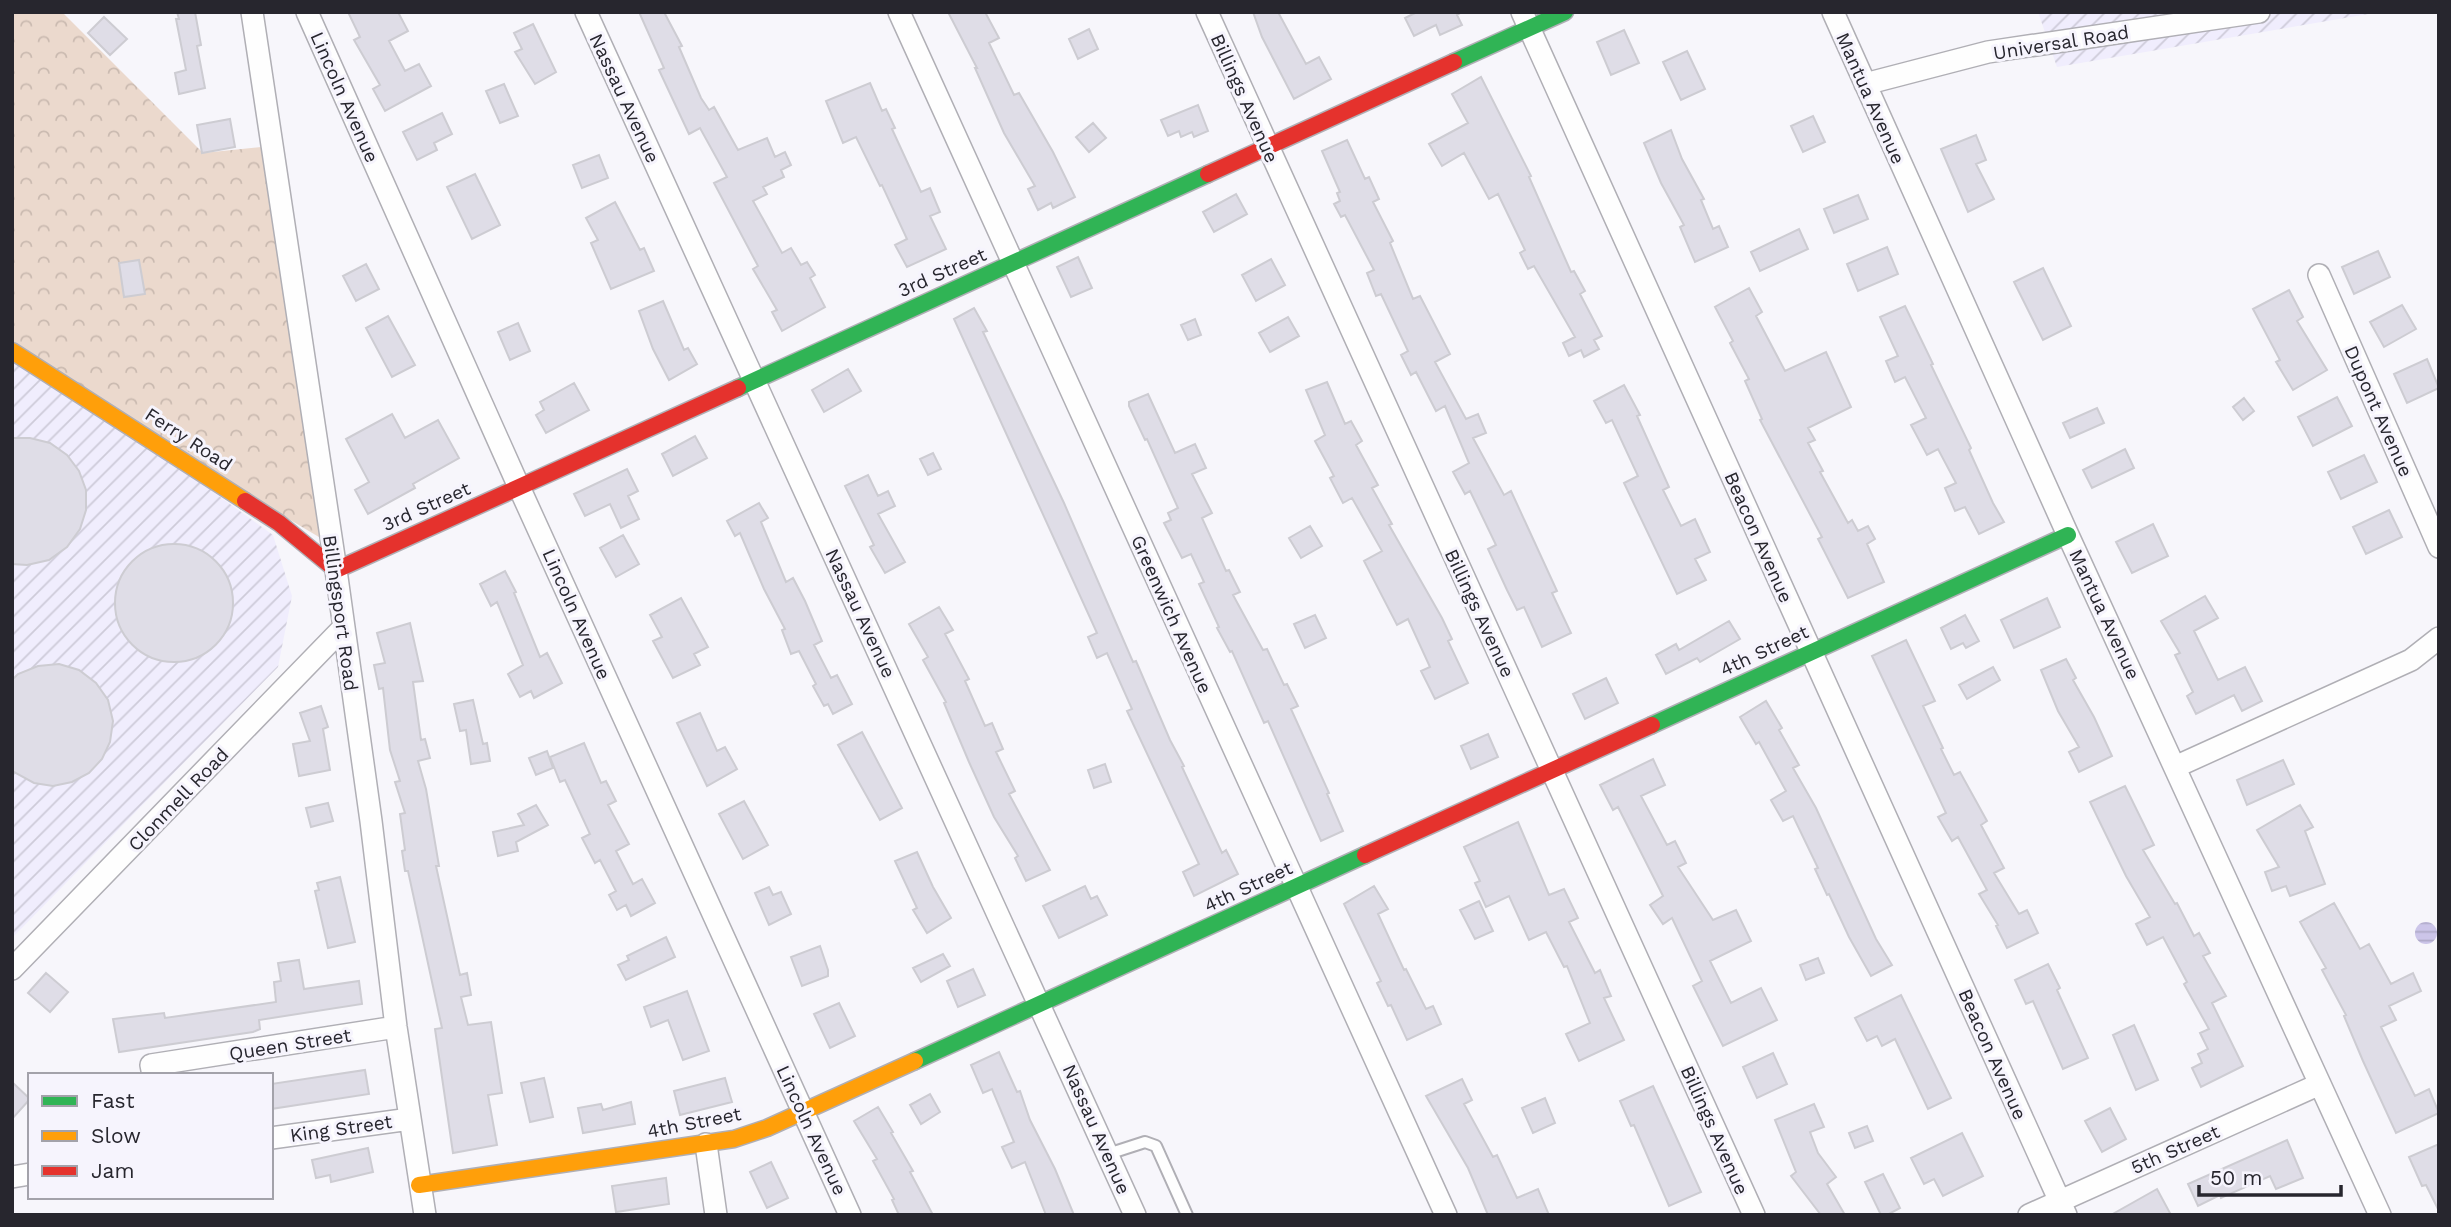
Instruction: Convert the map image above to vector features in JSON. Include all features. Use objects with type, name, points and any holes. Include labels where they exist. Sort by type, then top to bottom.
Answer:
[{"type":"street","name":"Billingsport Road","points":[[252,12],[336,570],[396,1027],[425,1215]]},
{"type":"street","name":"Lincoln Avenue","points":[[307,12],[519,487],[850,1215]]},
{"type":"street","name":"Nassau Avenue","points":[[586,12],[1135,1215]]},
{"type":"street","name":"Greenwich Avenue","points":[[899,12],[1446,1215]]},
{"type":"street","name":"Billings Avenue","points":[[1207,12],[1754,1215]]},
{"type":"street","name":"3rd Street","points":[[336,570],[1268,147],[1526,20],[1565,12]]},
{"type":"street","name":"Mantua Avenue","points":[[1833,12],[2068,535],[2380,1215]]},
{"type":"street","name":"Universal Road","points":[[1866,84],[1988,52],[2259,12]]},
{"type":"street","name":"Beacon Avenue","points":[[1526,20],[2063,1208]]},
{"type":"street","name":"Dupont Avenue","points":[[2319,275],[2439,547]]},
{"type":"street","name":"Ferry Road","points":[[12,351],[279,523],[336,570]]},
{"type":"street","name":"4th Street","points":[[419,1185],[734,1139],[803,1113],[2068,535]]},
{"type":"street","name":"Clonmell Road","points":[[12,969],[343,628]]},
{"type":"street","points":[[2175,767],[2411,660],[2439,638]]},
{"type":"street","name":"Queen Street","points":[[153,1073],[152,1065],[396,1027]]},
{"type":"street","name":"5th Street","points":[[2029,1215],[2063,1208],[2320,1084]]},
{"type":"street","name":"King Street","points":[[273,1138],[410,1119]]},
{"type":"street","points":[[706,1144],[716,1215]]},
{"type":"lane","points":[[1108,1154],[1145,1142],[1156,1146],[1187,1215]]},
{"type":"shaded area","points":[[2038,12],[2380,12],[2057,67]]},
{"type":"shaded area","points":[[12,347],[273,535],[292,596],[278,667],[12,938]]},
{"type":"shaded area","points":[[2426,922],[2434,925],[2437,933],[2434,941],[2426,944],[2418,941],[2415,933],[2418,925]]},
{"type":"green space","points":[[12,12],[62,12],[203,153],[271,146],[329,543],[171,449],[12,347]]},
{"type":"building","points":[[177,12],[195,12],[201,45],[197,46],[205,88],[179,94],[175,73],[186,70]]},
{"type":"building","points":[[348,12],[398,12],[408,31],[389,41],[405,71],[419,64],[431,86],[385,111],[373,89],[380,85],[354,40],[360,37]]},
{"type":"building","points":[[639,12],[664,12],[682,46],[679,47],[701,98],[709,110],[714,107],[738,150],[767,138],[775,157],[785,152],[791,165],[781,170],[784,177],[763,187],[767,194],[753,201],[782,253],[791,248],[801,265],[807,262],[815,275],[810,278],[825,307],[782,331],[772,312],[777,310],[753,269],[758,266],[714,183],[727,177],[700,128],[689,134],[659,70],[664,68]]},
{"type":"building","points":[[948,12],[985,12],[999,38],[989,43],[1014,95],[1019,93],[1075,197],[1053,208],[1051,203],[1038,210],[1028,189],[1035,186],[1004,133],[977,68]]},
{"type":"building","points":[[1253,12],[1278,12],[1306,64],[1319,57],[1331,79],[1294,99],[1262,37]]},
{"type":"building","points":[[1417,12],[1462,12],[1457,15],[1462,25],[1440,35],[1436,25],[1414,36],[1405,18]]},
{"type":"building","points":[[104,17],[127,39],[110,55],[88,33]]},
{"type":"building","points":[[533,24],[556,72],[535,84],[515,52],[522,49],[514,33]]},
{"type":"building","points":[[1089,29],[1098,49],[1078,59],[1069,39]]},
{"type":"building","points":[[1624,30],[1639,63],[1611,75],[1597,42]]},
{"type":"building","points":[[1687,51],[1705,89],[1681,100],[1663,62]]},
{"type":"building","points":[[1481,77],[1531,176],[1529,177],[1571,272],[1574,271],[1585,291],[1580,294],[1602,336],[1594,340],[1599,349],[1584,357],[1581,350],[1569,356],[1563,343],[1575,337],[1534,266],[1528,269],[1520,253],[1525,250],[1498,194],[1489,199],[1464,153],[1442,166],[1429,144],[1468,123],[1452,94]]},
{"type":"building","points":[[870,83],[882,111],[886,109],[895,128],[892,129],[921,192],[930,188],[940,212],[930,216],[946,249],[907,267],[895,245],[907,239],[882,185],[880,186],[856,137],[843,143],[826,101]]},
{"type":"building","points":[[504,84],[518,116],[500,123],[486,91]]},
{"type":"building","points":[[1198,105],[1208,131],[1194,137],[1192,132],[1181,137],[1179,131],[1168,136],[1161,120]]},
{"type":"building","points":[[442,113],[452,134],[434,143],[437,150],[417,160],[403,132]]},
{"type":"building","points":[[1813,116],[1825,142],[1803,152],[1791,126]]},
{"type":"building","points":[[230,119],[235,147],[202,153],[197,125]]},
{"type":"building","points":[[1093,123],[1106,138],[1089,152],[1076,137]]},
{"type":"building","points":[[1671,130],[1682,159],[1704,199],[1701,200],[1713,229],[1719,226],[1728,247],[1695,262],[1680,227],[1684,225],[1661,183],[1644,143]]},
{"type":"building","points":[[1976,135],[1986,160],[1976,164],[1994,199],[1968,212],[1941,149]]},
{"type":"building","points":[[1347,140],[1365,179],[1369,177],[1379,199],[1373,202],[1393,241],[1390,243],[1413,299],[1420,296],[1450,354],[1435,362],[1466,419],[1478,414],[1486,433],[1473,438],[1504,495],[1511,491],[1557,591],[1552,593],[1571,633],[1542,647],[1524,607],[1517,610],[1488,549],[1496,545],[1470,491],[1465,494],[1453,472],[1469,463],[1445,406],[1436,411],[1416,372],[1411,375],[1401,355],[1408,351],[1381,294],[1376,296],[1367,273],[1374,270],[1345,215],[1341,217],[1334,204],[1340,201],[1337,193],[1340,192],[1322,151]]},
{"type":"building","points":[[599,155],[608,178],[582,188],[573,165]]},
{"type":"building","points":[[475,174],[500,225],[472,239],[447,187]]},
{"type":"building","points":[[1236,194],[1247,214],[1214,232],[1203,212]]},
{"type":"building","points":[[1858,195],[1868,219],[1834,233],[1824,209]]},
{"type":"building","points":[[615,202],[640,250],[644,248],[654,271],[611,289],[591,243],[598,240],[586,218]]},
{"type":"building","points":[[1799,229],[1808,249],[1760,271],[1751,252]]},
{"type":"building","points":[[1887,247],[1898,274],[1858,291],[1847,264]]},
{"type":"building","points":[[2378,251],[2390,277],[2354,294],[2342,267]]},
{"type":"building","points":[[1078,257],[1092,288],[1071,297],[1057,267]]},
{"type":"building","points":[[1271,259],[1285,285],[1256,301],[1242,275]]},
{"type":"building","points":[[139,260],[145,294],[124,297],[119,263]]},
{"type":"building","points":[[366,264],[379,289],[356,301],[343,276]]},
{"type":"building","points":[[2043,268],[2071,326],[2043,340],[2014,282]]},
{"type":"building","points":[[1749,288],[1762,312],[1756,316],[1785,371],[1826,352],[1851,407],[1808,428],[1815,440],[1808,443],[1823,471],[1820,472],[1848,523],[1852,520],[1858,531],[1868,526],[1875,539],[1867,544],[1884,582],[1848,598],[1818,539],[1822,537],[1760,420],[1762,419],[1745,381],[1749,379],[1715,307]]},
{"type":"building","points":[[2289,290],[2303,317],[2297,321],[2327,370],[2293,390],[2276,362],[2280,360],[2253,309]]},
{"type":"building","points":[[663,301],[684,350],[688,348],[697,364],[669,380],[653,349],[639,311]]},
{"type":"building","points":[[2402,305],[2416,329],[2384,347],[2370,322]]},
{"type":"building","points":[[1905,306],[2004,522],[1979,534],[1965,507],[1955,511],[1945,488],[1956,483],[1938,449],[1927,455],[1911,425],[1926,418],[1905,377],[1895,382],[1886,361],[1898,356],[1880,317]]},
{"type":"building","points":[[974,308],[987,331],[983,332],[1064,503],[1133,662],[1136,661],[1222,853],[1226,850],[1238,874],[1194,896],[1183,872],[1199,864],[1127,711],[1132,709],[1107,653],[1097,658],[1088,637],[1097,633],[954,319]]},
{"type":"building","points":[[388,316],[415,365],[392,377],[366,328]]},
{"type":"building","points":[[1288,317],[1299,336],[1270,352],[1259,333]]},
{"type":"building","points":[[1195,319],[1201,335],[1188,340],[1181,325]]},
{"type":"building","points":[[518,323],[530,351],[510,360],[498,332]]},
{"type":"building","points":[[2427,359],[2439,388],[2407,403],[2394,374]]},
{"type":"building","points":[[848,369],[861,391],[824,412],[812,390]]},
{"type":"building","points":[[1327,382],[1345,424],[1351,421],[1362,441],[1356,445],[1378,485],[1372,488],[1392,524],[1389,525],[1442,618],[1452,639],[1448,641],[1468,683],[1435,699],[1421,671],[1430,667],[1408,619],[1397,625],[1364,561],[1382,551],[1352,498],[1343,503],[1330,478],[1334,476],[1315,441],[1325,435],[1306,390]]},
{"type":"building","points":[[574,383],[589,410],[546,433],[536,415],[544,410],[540,402]]},
{"type":"building","points":[[1624,385],[1640,415],[1637,416],[1669,487],[1663,490],[1681,526],[1695,519],[1710,552],[1695,559],[1706,580],[1677,594],[1624,483],[1638,476],[1612,420],[1606,423],[1594,401]]},
{"type":"building","points":[[1148,394],[1175,453],[1195,444],[1206,468],[1192,474],[1212,513],[1202,518],[1226,571],[1229,570],[1240,592],[1233,595],[1298,706],[1291,709],[1343,831],[1321,841],[1268,721],[1264,723],[1232,651],[1230,652],[1217,628],[1219,627],[1199,584],[1204,582],[1191,554],[1182,558],[1164,523],[1171,520],[1168,513],[1178,508],[1129,406],[1129,402]]},
{"type":"building","points":[[2337,397],[2352,426],[2313,446],[2298,417]]},
{"type":"building","points":[[2244,398],[2254,411],[2243,420],[2233,407]]},
{"type":"building","points":[[2097,408],[2104,423],[2070,438],[2063,423]]},
{"type":"building","points":[[392,414],[405,438],[438,420],[459,458],[413,484],[415,488],[368,514],[355,490],[369,482],[346,439]]},
{"type":"building","points":[[695,436],[707,458],[673,476],[662,454]]},
{"type":"building","points":[[12,438],[30,438],[50,443],[67,455],[79,471],[86,490],[86,510],[80,529],[67,547],[49,560],[27,565],[12,564]]},
{"type":"building","points":[[2125,449],[2134,468],[2092,488],[2083,470]]},
{"type":"building","points":[[933,453],[941,469],[928,475],[920,459]]},
{"type":"building","points":[[2364,455],[2377,482],[2341,499],[2328,472]]},
{"type":"building","points":[[627,469],[638,491],[628,496],[639,519],[621,528],[610,504],[585,516],[574,494]]},
{"type":"building","points":[[868,475],[878,496],[888,491],[895,506],[878,514],[905,562],[885,573],[870,547],[874,545],[845,486]]},
{"type":"building","points":[[759,503],[768,518],[761,522],[786,582],[793,578],[822,641],[814,645],[831,678],[837,675],[852,704],[833,714],[828,704],[824,706],[813,686],[816,684],[799,651],[791,654],[782,630],[785,629],[740,533],[735,536],[727,521]]},
{"type":"building","points":[[2389,510],[2402,537],[2366,554],[2353,527]]},
{"type":"building","points":[[2153,524],[2168,556],[2132,573],[2116,542]]},
{"type":"building","points":[[1310,526],[1322,546],[1301,558],[1289,538]]},
{"type":"building","points":[[623,535],[639,564],[616,577],[600,548]]},
{"type":"building","points":[[174,544],[197,548],[216,561],[229,580],[233,603],[229,626],[216,645],[197,658],[174,662],[151,658],[132,645],[119,626],[115,603],[119,580],[132,561],[151,548]]},
{"type":"building","points":[[505,571],[516,592],[514,593],[540,657],[547,653],[562,683],[534,698],[531,691],[520,697],[508,674],[523,665],[497,602],[491,606],[480,584]]},
{"type":"building","points":[[2205,596],[2218,618],[2194,631],[2218,680],[2245,667],[2262,701],[2242,711],[2234,695],[2196,714],[2187,696],[2193,692],[2175,655],[2180,653],[2161,621]]},
{"type":"building","points":[[681,598],[708,647],[694,654],[700,665],[673,678],[653,641],[662,637],[650,615]]},
{"type":"building","points":[[2047,598],[2060,627],[2014,648],[2001,620]]},
{"type":"building","points":[[939,607],[953,630],[945,634],[969,679],[965,681],[985,726],[992,723],[1003,749],[996,752],[1015,791],[1009,794],[1050,870],[1026,881],[1015,858],[1018,856],[994,817],[944,703],[946,702],[923,660],[928,657],[909,624]]},
{"type":"building","points":[[1315,615],[1326,638],[1305,648],[1294,624]]},
{"type":"building","points":[[1965,615],[1979,641],[1966,648],[1963,643],[1951,649],[1941,628]]},
{"type":"building","points":[[1729,621],[1740,639],[1700,662],[1697,658],[1666,674],[1656,655],[1676,644],[1679,650]]},
{"type":"building","points":[[410,623],[423,681],[413,682],[421,740],[425,739],[430,758],[418,761],[426,789],[439,866],[436,866],[460,975],[467,973],[471,995],[461,997],[468,1025],[491,1022],[502,1093],[488,1095],[497,1145],[453,1153],[435,1029],[442,1028],[408,871],[405,871],[400,814],[405,813],[395,782],[400,781],[390,750],[383,688],[379,689],[374,665],[385,663],[377,633]]},
{"type":"building","points":[[1906,640],[1935,701],[1923,706],[1943,748],[1941,749],[1954,775],[1960,772],[1987,821],[1981,825],[2004,868],[1994,873],[2019,914],[2027,910],[2038,933],[2007,948],[1996,926],[1998,925],[1979,894],[1987,890],[1958,837],[1952,841],[1938,817],[1946,813],[1872,656]]},
{"type":"building","points":[[2066,659],[2076,678],[2073,680],[2112,756],[2079,772],[2069,752],[2079,747],[2058,711],[2041,670]]},
{"type":"building","points":[[59,664],[79,670],[96,683],[108,700],[113,721],[110,742],[102,759],[89,773],[72,782],[53,786],[34,783],[12,771],[12,680],[18,674],[38,666]]},
{"type":"building","points":[[1993,667],[2000,680],[1967,699],[1959,685]]},
{"type":"building","points":[[1606,678],[1618,703],[1585,719],[1573,694]]},
{"type":"building","points":[[473,700],[483,744],[487,743],[490,761],[471,764],[466,730],[460,731],[454,704]]},
{"type":"building","points":[[1766,701],[1799,765],[1793,768],[1816,808],[1876,939],[1892,965],[1871,976],[1829,894],[1827,895],[1815,869],[1818,868],[1793,816],[1783,821],[1771,800],[1786,791],[1759,742],[1756,744],[1740,717]]},
{"type":"building","points":[[321,706],[328,727],[323,729],[330,770],[299,776],[293,744],[310,741],[300,713]]},
{"type":"building","points":[[700,713],[717,751],[725,747],[737,769],[707,786],[677,723]]},
{"type":"building","points":[[862,732],[902,808],[880,820],[838,745]]},
{"type":"building","points":[[1488,734],[1498,757],[1471,769],[1461,746]]},
{"type":"building","points":[[584,743],[601,783],[606,781],[616,801],[608,805],[629,844],[616,851],[633,884],[642,879],[655,903],[631,916],[626,905],[617,910],[609,895],[616,891],[600,860],[595,863],[582,838],[590,834],[565,780],[560,782],[550,757]]},
{"type":"building","points":[[547,751],[553,768],[536,775],[529,758]]},
{"type":"building","points":[[1653,759],[1665,785],[1641,796],[1667,845],[1675,841],[1686,863],[1678,867],[1713,920],[1736,910],[1751,941],[1710,961],[1731,1003],[1761,988],[1777,1020],[1723,1046],[1693,986],[1702,981],[1672,918],[1663,924],[1650,905],[1663,896],[1618,807],[1613,810],[1600,785]]},
{"type":"building","points":[[2283,760],[2294,784],[2247,805],[2237,780]]},
{"type":"building","points":[[1105,764],[1111,782],[1094,788],[1088,770]]},
{"type":"building","points":[[2125,786],[2154,845],[2143,850],[2175,904],[2177,903],[2194,936],[2199,933],[2210,953],[2203,956],[2226,996],[2212,1003],[2243,1066],[2201,1087],[2192,1068],[2202,1063],[2198,1054],[2208,1049],[2200,1033],[2209,1029],[2184,984],[2187,982],[2163,937],[2147,945],[2136,924],[2150,917],[2126,876],[2090,802]]},
{"type":"building","points":[[744,801],[768,845],[743,859],[719,814]]},
{"type":"building","points":[[328,803],[333,821],[311,827],[306,808]]},
{"type":"building","points":[[536,805],[548,825],[516,842],[518,851],[498,856],[493,832],[524,825],[518,814]]},
{"type":"building","points":[[2300,805],[2313,827],[2305,831],[2325,884],[2290,896],[2286,886],[2272,891],[2265,872],[2279,867],[2257,830]]},
{"type":"building","points":[[1518,822],[1549,895],[1564,889],[1578,918],[1569,922],[1595,973],[1600,970],[1611,996],[1604,998],[1624,1040],[1579,1061],[1566,1034],[1590,1023],[1567,966],[1564,967],[1546,932],[1529,940],[1509,896],[1486,907],[1475,883],[1480,881],[1464,847]]},
{"type":"building","points":[[917,852],[951,918],[927,933],[913,910],[917,908],[895,861]]},
{"type":"building","points":[[340,877],[355,942],[328,948],[315,891],[319,890],[317,883]]},
{"type":"building","points":[[1085,886],[1091,899],[1097,896],[1107,915],[1059,938],[1043,906]]},
{"type":"building","points":[[1374,886],[1388,909],[1378,914],[1404,970],[1406,969],[1426,1009],[1433,1006],[1441,1024],[1407,1040],[1391,1005],[1388,1006],[1377,983],[1381,981],[1344,904]]},
{"type":"building","points":[[769,887],[773,895],[781,892],[791,914],[769,925],[755,893]]},
{"type":"building","points":[[1479,901],[1493,931],[1475,939],[1460,910]]},
{"type":"building","points":[[2334,903],[2360,949],[2369,944],[2391,984],[2413,973],[2421,991],[2389,1006],[2396,1020],[2381,1027],[2415,1096],[2429,1089],[2439,1113],[2396,1133],[2363,1061],[2344,1016],[2346,1015],[2322,970],[2326,968],[2300,922]]},
{"type":"building","points":[[666,937],[675,957],[626,980],[618,965],[629,960],[627,956]]},
{"type":"building","points":[[820,946],[828,976],[802,986],[791,957]]},
{"type":"building","points":[[943,954],[950,966],[921,982],[913,968]]},
{"type":"building","points":[[1818,958],[1824,973],[1806,980],[1800,965]]},
{"type":"building","points":[[299,960],[304,989],[359,981],[362,1004],[259,1020],[260,1029],[253,1032],[119,1052],[113,1019],[164,1013],[165,1018],[276,1002],[274,982],[281,981],[278,963]]},
{"type":"building","points":[[2048,964],[2088,1058],[2063,1069],[2033,1001],[2026,1004],[2015,980]]},
{"type":"building","points":[[973,969],[985,995],[958,1007],[947,981]]},
{"type":"building","points":[[46,973],[68,992],[50,1012],[28,993]]},
{"type":"building","points":[[687,991],[709,1051],[683,1060],[668,1020],[651,1027],[644,1007]]},
{"type":"building","points":[[1901,995],[1951,1098],[1928,1109],[1895,1039],[1882,1046],[1877,1036],[1867,1041],[1855,1018]]},
{"type":"building","points":[[839,1003],[855,1036],[830,1048],[814,1014]]},
{"type":"building","points":[[2134,1025],[2158,1080],[2136,1090],[2113,1035]]},
{"type":"building","points":[[999,1052],[1017,1092],[1020,1091],[1030,1120],[1074,1215],[1046,1215],[1025,1162],[1012,1168],[1002,1147],[1014,1142],[992,1089],[983,1093],[971,1065]]},
{"type":"building","points":[[1773,1053],[1787,1084],[1757,1098],[1743,1067]]},
{"type":"building","points":[[365,1070],[369,1094],[273,1109],[273,1084]]},
{"type":"building","points":[[544,1078],[553,1117],[530,1122],[521,1083]]},
{"type":"building","points":[[725,1078],[732,1102],[680,1115],[674,1091]]},
{"type":"building","points":[[1462,1079],[1472,1100],[1464,1104],[1493,1157],[1497,1155],[1517,1198],[1538,1189],[1549,1215],[1488,1215],[1468,1168],[1426,1096]]},
{"type":"building","points":[[12,1082],[28,1097],[28,1101],[12,1119]]},
{"type":"building","points":[[1653,1086],[1701,1192],[1669,1206],[1634,1125],[1631,1126],[1620,1101]]},
{"type":"building","points":[[930,1094],[940,1112],[921,1124],[910,1105]]},
{"type":"building","points":[[1545,1098],[1555,1123],[1533,1133],[1522,1108]]},
{"type":"building","points":[[631,1102],[635,1124],[583,1133],[578,1108],[601,1104],[603,1110]]},
{"type":"building","points":[[1814,1104],[1824,1127],[1810,1132],[1818,1153],[1836,1177],[1827,1184],[1845,1215],[1821,1215],[1791,1176],[1796,1172],[1775,1120]]},
{"type":"building","points":[[878,1107],[913,1171],[910,1172],[933,1215],[899,1215],[892,1200],[894,1199],[873,1161],[877,1159],[854,1121]]},
{"type":"building","points":[[2110,1108],[2126,1139],[2102,1152],[2085,1121]]},
{"type":"building","points":[[1867,1126],[1873,1141],[1855,1148],[1849,1133]]},
{"type":"building","points":[[1962,1133],[1983,1176],[1943,1196],[1934,1179],[1924,1184],[1911,1158]]},
{"type":"building","points":[[2287,1140],[2303,1178],[2276,1189],[2270,1176],[2198,1206],[2188,1184]]},
{"type":"building","points":[[2439,1144],[2439,1211],[2426,1185],[2422,1186],[2409,1157]]},
{"type":"building","points":[[368,1148],[373,1172],[331,1182],[330,1175],[316,1178],[312,1160]]},
{"type":"building","points":[[771,1162],[788,1198],[767,1208],[750,1172]]},
{"type":"building","points":[[1883,1174],[1900,1208],[1887,1215],[1881,1215],[1865,1182]]},
{"type":"building","points":[[666,1178],[669,1204],[616,1212],[612,1186]]},
{"type":"building","points":[[2157,1189],[2171,1215],[2111,1215]]},
{"type":"traffic: fast","points":[[1454,62],[1565,12]]},
{"type":"traffic: fast","points":[[738,388],[1208,174]]},
{"type":"traffic: fast","points":[[1652,725],[2068,535]]},
{"type":"traffic: fast","points":[[915,1061],[1365,855]]},
{"type":"traffic: slow","points":[[12,351],[245,501]]},
{"type":"traffic: slow","points":[[419,1185],[734,1139],[767,1128],[915,1061]]},
{"type":"traffic: jam","points":[[1208,174],[1454,62]]},
{"type":"traffic: jam","points":[[245,501],[279,523],[336,570],[738,388]]},
{"type":"traffic: jam","points":[[1365,855],[1652,725]]}]
